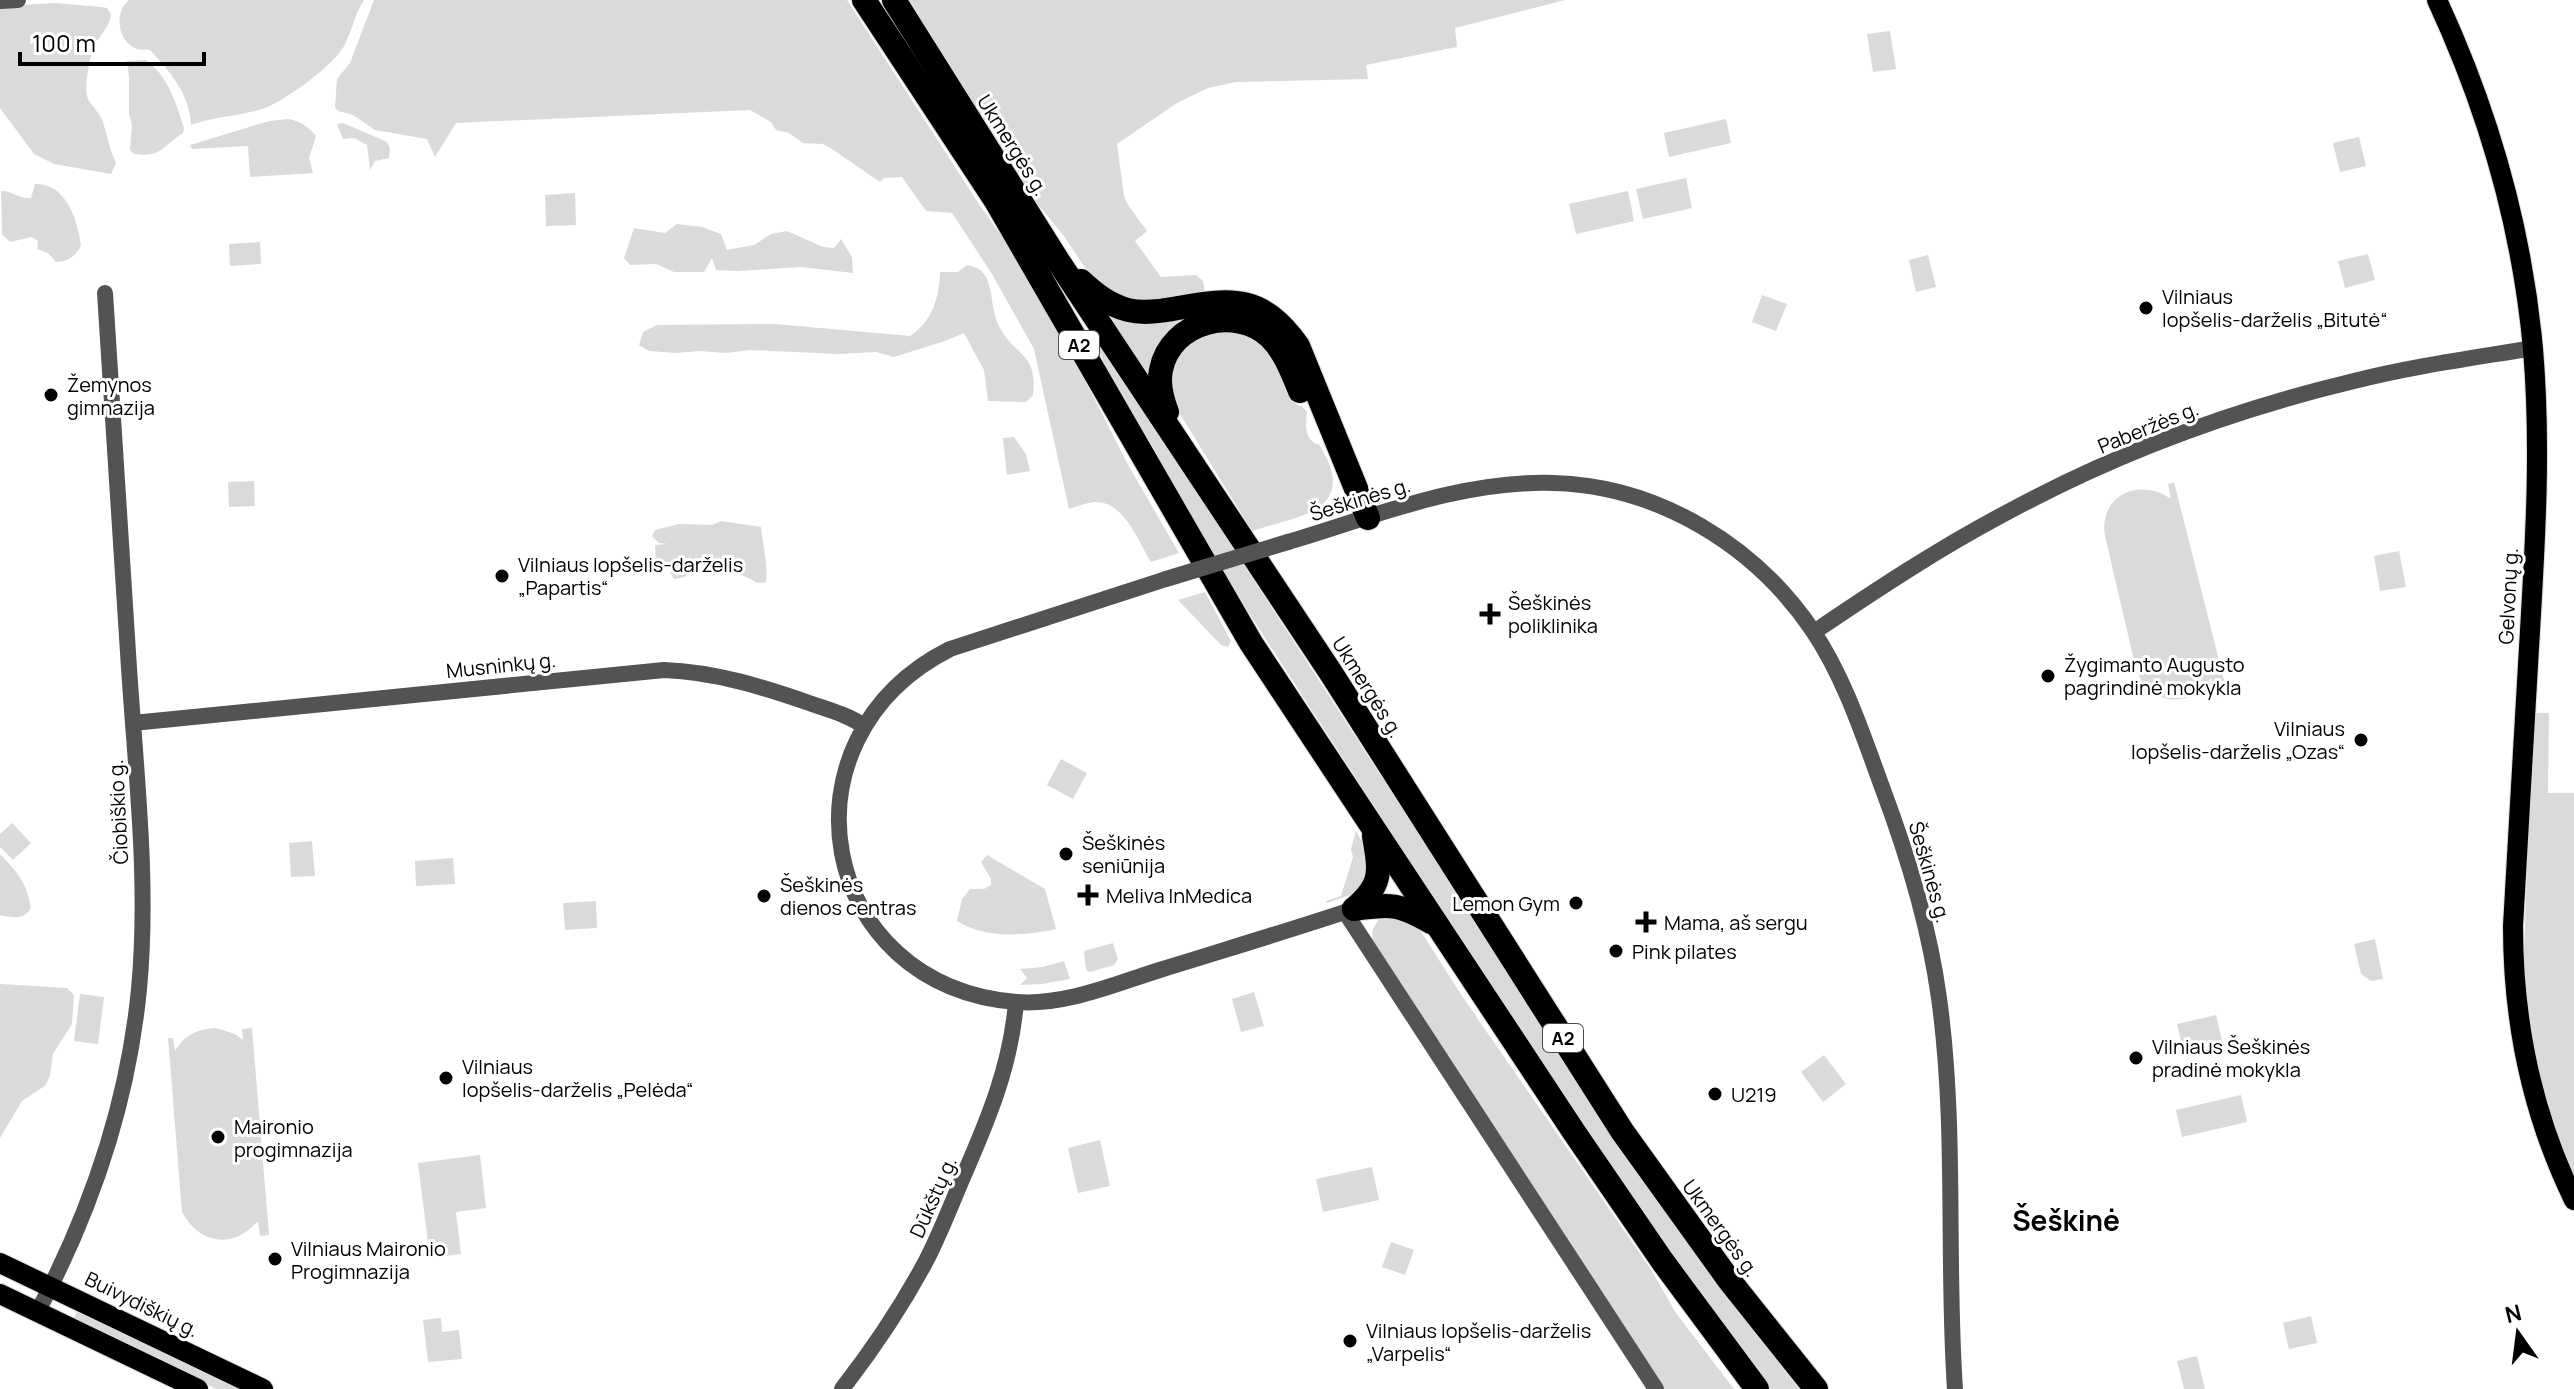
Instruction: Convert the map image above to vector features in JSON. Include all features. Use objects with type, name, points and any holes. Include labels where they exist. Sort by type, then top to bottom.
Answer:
[{"type":"highway","name":"A2","points":[[864,0],[996,201],[1251,643],[1663,1262],[1757,1389]]},
{"type":"highway","name":"Ukmergės g.","points":[[894,0],[1058,261],[1331,673],[1622,1131],[1729,1280],[1816,1389]]},
{"type":"highway","points":[[1058,261],[1100,297],[1130,310],[1147,312],[1230,301],[1255,307],[1279,322],[1298,346],[1363,519]]},
{"type":"highway","points":[[1175,435],[1160,384],[1164,358],[1171,347],[1202,324],[1227,319],[1251,325],[1268,335],[1282,350],[1341,479],[1363,519]]},
{"type":"highway","points":[[1349,910],[1370,895],[1378,875],[1372,826]]},
{"type":"highway","points":[[1349,910],[1384,905],[1404,906],[1436,925]]},
{"type":"main road","name":"Gelvonų g.","points":[[2437,0],[2483,112],[2502,177],[2522,268],[2533,348],[2537,488],[2513,972],[2522,1043],[2532,1086],[2544,1128],[2574,1200]]},
{"type":"main road","name":"Buivydiškių g.","points":[[0,1263],[263,1389]]},
{"type":"main road","points":[[0,1294],[198,1389]]},
{"type":"street","points":[[0,1],[18,0]]},
{"type":"street","name":"Čiobiškio g.","points":[[38,1311],[62,1266],[105,1156],[135,1019],[141,961],[142,902],[133,723],[105,293]]},
{"type":"street","name":"Paberžės g.","points":[[1814,632],[1902,573],[2004,513],[2158,443],[2235,415],[2351,381],[2440,362],[2533,348]]},
{"type":"street","name":"Šeškinės g.","points":[[1349,910],[1072,997],[1016,1002],[958,988],[921,970],[888,942],[869,919],[854,893],[841,853],[838,811],[846,765],[876,707],[923,664],[950,649],[1363,519],[1443,496],[1512,484],[1575,484],[1633,495],[1680,514],[1724,540],[1780,590],[1814,632],[1845,693],[1915,880],[1939,998],[1947,1079],[1955,1389]]},
{"type":"street","name":"Musninkų g.","points":[[133,723],[664,670],[722,675],[831,710],[864,726]]},
{"type":"street","points":[[1349,910],[1656,1389]]},
{"type":"street","name":"Dūkštų g.","points":[[842,1389],[909,1291],[933,1247],[983,1132],[1006,1069],[1016,1002]]},
{"type":"street","points":[[1948,1389],[1953,1358]]},
{"type":"shaded area","points":[[129,0],[364,0],[339,54],[296,90],[265,108],[191,125],[183,94],[171,75],[150,50],[137,49],[122,34],[119,19]]},
{"type":"shaded area","points":[[374,0],[847,0],[1024,268],[1127,463],[1179,553],[1151,562],[1122,515],[1105,503],[1095,502],[1069,509],[1034,349],[992,274],[952,213],[926,211],[902,177],[884,178],[880,182],[823,144],[803,143],[789,133],[776,130],[771,122],[750,110],[456,123],[435,157],[427,139],[375,130],[335,107],[337,79],[350,63]]},
{"type":"shaded area","points":[[909,0],[1565,0],[1455,28],[1457,47],[1366,65],[1368,79],[1236,82],[1208,88],[1177,103],[1117,144],[1124,196],[1147,231],[1135,241],[1161,277],[1196,275],[1203,281],[1206,297],[1154,305],[1099,289],[1064,236],[1022,185],[917,19]]},
{"type":"shaded area","points":[[55,3],[107,8],[111,14],[92,52],[87,91],[89,101],[103,122],[116,163],[111,174],[54,164],[34,154],[0,108],[0,6]]},
{"type":"shaded area","points":[[1890,31],[1896,69],[1873,72],[1867,34]]},
{"type":"shaded area","points":[[146,60],[166,82],[184,128],[183,133],[161,150],[143,155],[130,150],[132,125],[127,61]]},
{"type":"shaded area","points":[[289,119],[304,125],[316,136],[309,158],[313,173],[250,177],[248,146],[192,149],[190,145],[269,121]]},
{"type":"shaded area","points":[[1726,119],[1731,143],[1669,157],[1664,133]]},
{"type":"shaded area","points":[[343,123],[387,142],[389,158],[375,161],[370,170],[367,145],[354,138],[343,139],[337,124]]},
{"type":"shaded area","points":[[2359,137],[2366,166],[2340,172],[2333,143]]},
{"type":"shaded area","points":[[1686,178],[1692,208],[1643,219],[1636,189]]},
{"type":"shaded area","points":[[35,184],[55,190],[74,216],[81,246],[68,260],[56,262],[48,253],[37,249],[38,241],[32,237],[10,242],[2,234],[1,191],[31,198]]},
{"type":"shaded area","points":[[1628,191],[1634,221],[1576,234],[1569,204]]},
{"type":"shaded area","points":[[575,193],[576,225],[546,226],[545,195]]},
{"type":"shaded area","points":[[677,224],[702,227],[721,234],[727,250],[754,245],[771,234],[787,231],[823,247],[834,248],[841,239],[852,257],[853,273],[801,267],[716,270],[712,258],[704,272],[674,272],[656,264],[630,265],[624,258],[634,228],[665,233]]},
{"type":"shaded area","points":[[260,242],[261,264],[230,266],[229,244]]},
{"type":"shaded area","points":[[2368,254],[2375,280],[2345,288],[2338,261]]},
{"type":"shaded area","points":[[1928,255],[1936,287],[1916,292],[1909,260]]},
{"type":"shaded area","points":[[967,265],[984,274],[998,324],[1032,370],[1033,395],[1026,402],[988,401],[984,370],[964,333],[894,357],[876,352],[839,354],[749,350],[676,353],[649,351],[639,345],[643,332],[657,325],[775,324],[910,336],[924,323],[933,308],[940,272],[958,272]]},
{"type":"shaded area","points":[[1762,295],[1787,304],[1776,331],[1752,322]]},
{"type":"shaded area","points":[[1217,307],[1288,352],[1215,310],[1151,383],[1105,310]]},
{"type":"shaded area","points":[[1220,325],[1250,329],[1280,365],[1297,405],[1307,412],[1308,434],[1320,446],[1331,470],[1333,486],[1328,499],[1317,508],[1252,531],[1169,392],[1174,355]]},
{"type":"shaded area","points":[[1088,329],[1646,1184],[1799,1389],[1771,1389],[1690,1284],[1590,1139],[1158,473]]},
{"type":"shaded area","points":[[1014,437],[1026,454],[1030,471],[1007,475],[1003,438]]},
{"type":"shaded area","points":[[254,481],[255,506],[229,507],[228,482]]},
{"type":"shaded area","points":[[2174,482],[2228,696],[2217,698],[2211,678],[2192,695],[2181,699],[2160,697],[2150,691],[2136,669],[2105,536],[2105,522],[2108,510],[2124,494],[2147,490],[2171,499],[2168,484]]},
{"type":"shaded area","points":[[721,521],[761,527],[766,582],[757,583],[711,557],[693,566],[685,577],[674,579],[670,572],[675,562],[656,562],[655,545],[668,544],[659,543],[652,536],[655,530],[679,524],[712,525]]},
{"type":"shaded area","points":[[2399,551],[2406,587],[2380,591],[2374,556]]},
{"type":"shaded area","points":[[1205,592],[1231,641],[1228,647],[1221,645],[1178,600]]},
{"type":"shaded area","points":[[2533,713],[2549,713],[2548,793],[2574,793],[2574,1178],[2548,1116],[2537,1073],[2523,978]]},
{"type":"shaded area","points":[[1061,759],[1087,773],[1073,799],[1047,785]]},
{"type":"shaded area","points":[[12,823],[31,843],[13,860],[0,847],[0,834]]},
{"type":"shaded area","points":[[1356,831],[1373,861],[1362,891],[1327,903],[1341,896],[1353,857],[1351,849]]},
{"type":"shaded area","points":[[312,841],[315,876],[291,877],[289,843]]},
{"type":"shaded area","points":[[0,854],[27,891],[31,908],[22,916],[0,915]]},
{"type":"shaded area","points":[[987,855],[1045,889],[1056,929],[1031,933],[992,933],[957,921],[962,899],[970,889],[984,889],[991,885],[981,862]]},
{"type":"shaded area","points":[[453,858],[455,884],[416,886],[415,861]]},
{"type":"shaded area","points":[[596,901],[597,928],[565,930],[563,903]]},
{"type":"shaded area","points":[[1381,917],[1413,919],[1462,996],[1650,1268],[1676,1313],[1734,1389],[1664,1389],[1373,944],[1373,929]]},
{"type":"shaded area","points":[[2375,939],[2383,979],[2371,981],[2361,974],[2354,944]]},
{"type":"shaded area","points":[[1113,943],[1118,959],[1114,965],[1090,972],[1086,970],[1084,951]]},
{"type":"shaded area","points":[[1064,961],[1070,979],[1020,985],[1027,978],[1020,969]]},
{"type":"shaded area","points":[[0,984],[67,988],[74,995],[72,1024],[53,1054],[46,1085],[22,1101],[0,1138]]},
{"type":"shaded area","points":[[1254,992],[1264,1026],[1241,1032],[1232,999]]},
{"type":"shaded area","points":[[80,994],[104,997],[98,1044],[74,1041]]},
{"type":"shaded area","points":[[2216,1015],[2222,1041],[2183,1050],[2177,1024]]},
{"type":"shaded area","name":"Maironio progimnazija","points":[[216,1028],[243,1040],[242,1029],[252,1028],[269,1235],[260,1236],[258,1221],[238,1236],[228,1239],[207,1237],[189,1223],[182,1212],[168,1038],[173,1038],[175,1051],[192,1034]]},
{"type":"shaded area","points":[[1824,1055],[1846,1084],[1823,1102],[1801,1072]]},
{"type":"shaded area","points":[[2241,1095],[2247,1122],[2182,1137],[2176,1110]]},
{"type":"shaded area","points":[[1100,1140],[1110,1186],[1078,1193],[1068,1148]]},
{"type":"shaded area","points":[[480,1155],[486,1208],[456,1212],[461,1254],[430,1258],[418,1163]]},
{"type":"shaded area","points":[[1372,1167],[1379,1200],[1323,1212],[1316,1179]]},
{"type":"shaded area","points":[[1391,1242],[1414,1250],[1405,1275],[1382,1267]]},
{"type":"shaded area","points":[[78,1309],[240,1389],[216,1389],[73,1321]]},
{"type":"shaded area","points":[[2311,1316],[2317,1343],[2289,1349],[2283,1323]]},
{"type":"shaded area","points":[[441,1318],[442,1332],[459,1330],[462,1359],[428,1362],[423,1320]]},
{"type":"shaded area","points":[[2197,1356],[2205,1389],[2184,1389],[2177,1361]]},
{"type":"place","name":"Vilniaus lopšelis-darželis „Bitutė“","points":[[2146,308]]},
{"type":"place","name":"Žemynos gimnazija","points":[[51,395]]},
{"type":"place","name":"Vilniaus lopšelis-darželis „Papartis“","points":[[502,576]]},
{"type":"place","name":"Šeškinės poliklinika","points":[[1490,614]]},
{"type":"place","name":"Žygimanto Augusto pagrindinė mokykla","points":[[2048,676]]},
{"type":"place","name":"Vilniaus lopšelis-darželis „Ozas“","points":[[2361,740]]},
{"type":"place","name":"Šeškinės seniūnija","points":[[1066,854]]},
{"type":"place","name":"Meliva InMedica","points":[[1088,895]]},
{"type":"place","name":"Šeškinės dienos centras","points":[[764,896]]},
{"type":"place","name":"Lemon Gym","points":[[1576,903]]},
{"type":"place","name":"Mama, aš sergu","points":[[1646,922]]},
{"type":"place","name":"Pink pilates","points":[[1616,951]]},
{"type":"place","name":"Vilniaus Šeškinės pradinė mokykla","points":[[2136,1058]]},
{"type":"place","name":"Vilniaus lopšelis-darželis „Pelėda“","points":[[446,1078]]},
{"type":"place","name":"U219","points":[[1715,1094]]},
{"type":"place","name":"Maironio progimnazija","points":[[218,1137]]},
{"type":"place","name":"Vilniaus Maironio Progimnazija","points":[[275,1259]]},
{"type":"place","name":"Vilniaus lopšelis-darželis „Varpelis“","points":[[1350,1341]]},
{"type":"district","name":"Šeškinė","points":[[2066,1220]]}]
